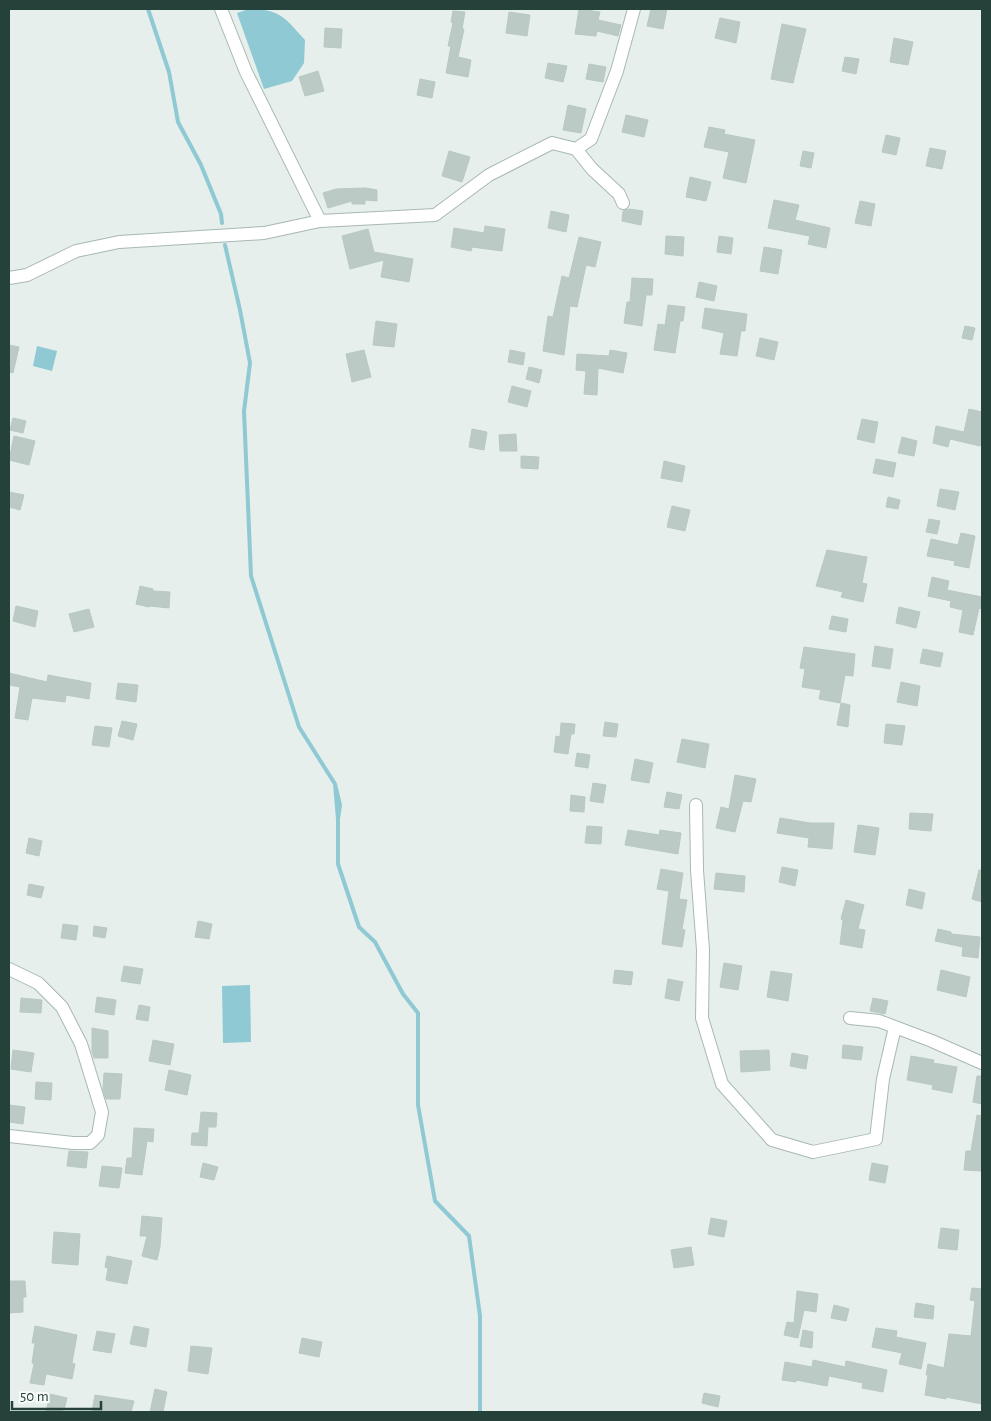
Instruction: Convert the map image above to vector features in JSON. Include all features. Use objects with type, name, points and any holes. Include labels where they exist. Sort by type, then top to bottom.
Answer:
[{"type":"street","points":[[221,9],[246,72],[320,221]]},
{"type":"street","points":[[576,149],[591,139],[617,71],[634,9]]},
{"type":"street","points":[[9,278],[26,275],[76,251],[119,242],[264,233],[320,221],[435,215],[489,175],[552,143],[576,149],[592,169],[619,194],[623,203]]},
{"type":"street","points":[[696,805],[697,870],[704,950],[702,1018],[722,1084],[772,1140],[813,1152],[876,1139],[882,1079],[895,1027]]},
{"type":"street","points":[[9,969],[38,984],[62,1007],[81,1044],[102,1112],[98,1135],[90,1143],[9,1136]]},
{"type":"street","points":[[850,1018],[879,1021],[982,1063]]},
{"type":"water","points":[[249,9],[259,9],[281,16],[305,40],[304,63],[292,81],[264,89],[237,13]]},
{"type":"water","points":[[37,346],[57,351],[52,371],[33,366]]},
{"type":"water","points":[[250,985],[251,1042],[223,1043],[222,986]]},
{"type":"building","points":[[579,9],[600,12],[598,20],[621,25],[618,36],[597,31],[596,36],[575,34]]},
{"type":"building","points":[[651,9],[667,9],[663,29],[647,26]]},
{"type":"building","points":[[453,11],[465,12],[462,29],[464,29],[458,57],[471,60],[468,77],[446,73],[451,46],[448,46],[453,23],[451,22]]},
{"type":"building","points":[[509,12],[530,15],[527,36],[506,33]]},
{"type":"building","points":[[720,18],[740,22],[736,43],[715,38]]},
{"type":"building","points":[[782,24],[806,29],[793,83],[771,79]]},
{"type":"building","points":[[325,28],[342,29],[341,48],[324,47]]},
{"type":"building","points":[[894,38],[913,42],[908,65],[890,62]]},
{"type":"building","points":[[845,57],[859,59],[856,74],[842,71]]},
{"type":"building","points":[[548,63],[567,66],[563,82],[545,78]]},
{"type":"building","points":[[589,64],[606,67],[603,82],[586,79]]},
{"type":"building","points":[[318,71],[324,91],[305,96],[299,77]]},
{"type":"building","points":[[420,79],[435,82],[432,98],[417,95]]},
{"type":"building","points":[[568,105],[586,109],[581,133],[563,130]]},
{"type":"building","points":[[626,115],[648,120],[644,137],[622,132]]},
{"type":"building","points":[[709,127],[725,130],[724,134],[755,140],[746,183],[723,178],[729,152],[704,147]]},
{"type":"building","points":[[886,135],[900,138],[896,155],[882,152]]},
{"type":"building","points":[[930,148],[946,151],[942,169],[926,166]]},
{"type":"building","points":[[449,151],[470,157],[462,182],[442,176]]},
{"type":"building","points":[[803,151],[814,153],[811,168],[800,166]]},
{"type":"building","points":[[690,177],[711,182],[706,201],[686,197]]},
{"type":"building","points":[[365,188],[377,190],[377,201],[365,200],[365,204],[352,204],[352,201],[328,208],[323,193],[336,189]]},
{"type":"building","points":[[774,200],[799,205],[795,220],[830,228],[826,248],[808,244],[810,236],[768,228]]},
{"type":"building","points":[[860,201],[875,204],[871,226],[855,223]]},
{"type":"building","points":[[629,209],[643,211],[641,225],[622,221],[623,211]]},
{"type":"building","points":[[551,211],[569,215],[566,232],[548,228]]},
{"type":"building","points":[[485,226],[505,229],[502,251],[472,247],[471,251],[451,247],[454,228],[484,233]]},
{"type":"building","points":[[368,229],[374,252],[413,259],[409,282],[381,277],[384,260],[350,269],[342,236]]},
{"type":"building","points":[[666,236],[684,237],[683,256],[665,254]]},
{"type":"building","points":[[719,236],[733,238],[731,254],[717,252]]},
{"type":"building","points":[[579,237],[601,242],[595,267],[586,265],[577,307],[570,306],[564,355],[543,351],[548,316],[553,317],[562,276],[569,278]]},
{"type":"building","points":[[764,247],[782,250],[778,274],[760,271]]},
{"type":"building","points":[[632,278],[653,279],[652,295],[646,295],[642,326],[624,323],[627,302],[630,302]]},
{"type":"building","points":[[699,282],[717,286],[714,301],[696,297]]},
{"type":"building","points":[[668,305],[685,307],[683,321],[680,321],[675,353],[654,350],[658,324],[665,325]]},
{"type":"building","points":[[705,308],[747,314],[745,331],[741,331],[737,356],[720,354],[724,333],[702,328]]},
{"type":"building","points":[[376,321],[397,324],[394,347],[373,345]]},
{"type":"building","points":[[965,326],[975,328],[972,340],[962,338]]},
{"type":"building","points":[[760,338],[778,342],[774,360],[756,356]]},
{"type":"building","points":[[9,345],[19,347],[13,373],[9,372]]},
{"type":"building","points":[[364,350],[371,377],[352,382],[346,354]]},
{"type":"building","points":[[510,350],[525,353],[523,365],[508,362]]},
{"type":"building","points":[[610,350],[627,353],[623,373],[598,368],[597,395],[584,394],[586,371],[576,370],[577,354],[609,356]]},
{"type":"building","points":[[529,367],[542,370],[539,383],[526,379]]},
{"type":"building","points":[[512,386],[531,391],[527,407],[508,402]]},
{"type":"building","points":[[969,409],[982,412],[980,446],[950,439],[948,447],[933,443],[936,426],[964,432]]},
{"type":"building","points":[[13,418],[26,421],[23,433],[10,430]]},
{"type":"building","points":[[862,419],[878,422],[874,443],[857,439]]},
{"type":"building","points":[[472,429],[487,432],[484,450],[469,447]]},
{"type":"building","points":[[516,434],[517,451],[500,451],[499,435]]},
{"type":"building","points":[[14,436],[35,441],[29,465],[9,460]]},
{"type":"building","points":[[902,437],[917,441],[914,456],[898,453]]},
{"type":"building","points":[[521,456],[539,457],[538,469],[521,468]]},
{"type":"building","points":[[876,459],[896,463],[893,477],[873,473]]},
{"type":"building","points":[[664,461],[685,466],[682,482],[661,478]]},
{"type":"building","points":[[940,489],[959,492],[955,510],[937,506]]},
{"type":"building","points":[[9,492],[24,495],[20,510],[9,507]]},
{"type":"building","points":[[888,497],[900,500],[898,509],[886,507]]},
{"type":"building","points":[[672,506],[690,510],[685,531],[667,527]]},
{"type":"building","points":[[929,519],[940,521],[937,534],[926,532]]},
{"type":"building","points":[[961,533],[975,536],[969,568],[954,565],[955,561],[927,556],[931,539],[958,545]]},
{"type":"building","points":[[827,550],[867,557],[862,583],[867,584],[863,602],[841,597],[843,592],[816,586]]},
{"type":"building","points":[[932,577],[949,581],[947,590],[982,597],[982,609],[979,608],[973,635],[959,632],[963,610],[950,607],[951,601],[928,596]]},
{"type":"building","points":[[140,586],[153,589],[153,591],[170,592],[169,608],[136,604]]},
{"type":"building","points":[[16,606],[38,611],[35,627],[13,621]]},
{"type":"building","points":[[899,607],[920,612],[916,628],[896,623]]},
{"type":"building","points":[[89,609],[94,627],[74,632],[69,614]]},
{"type":"building","points":[[832,616],[848,619],[846,632],[829,629]]},
{"type":"building","points":[[875,646],[893,649],[890,669],[872,666]]},
{"type":"building","points":[[804,647],[855,654],[853,676],[845,675],[840,703],[819,699],[821,690],[802,687],[805,669],[800,668]]},
{"type":"building","points":[[923,649],[943,653],[940,667],[920,663]]},
{"type":"building","points":[[9,673],[47,682],[48,675],[91,683],[89,699],[66,695],[65,702],[32,698],[28,720],[15,718],[20,687],[9,685]]},
{"type":"building","points":[[901,682],[920,686],[917,706],[897,702]]},
{"type":"building","points":[[118,683],[138,685],[136,702],[116,699]]},
{"type":"building","points":[[841,703],[850,705],[848,727],[837,725]]},
{"type":"building","points":[[122,721],[137,724],[133,740],[118,736]]},
{"type":"building","points":[[605,722],[618,724],[616,737],[603,736]]},
{"type":"building","points":[[561,723],[575,724],[574,734],[571,734],[568,754],[554,752],[556,736],[560,737]]},
{"type":"building","points":[[886,724],[905,726],[902,745],[884,743]]},
{"type":"building","points":[[95,726],[112,728],[109,747],[92,745]]},
{"type":"building","points":[[682,739],[709,744],[705,768],[677,762]]},
{"type":"building","points":[[577,753],[590,755],[588,768],[575,766]]},
{"type":"building","points":[[635,759],[653,763],[649,783],[631,780]]},
{"type":"building","points":[[735,775],[756,779],[751,802],[743,801],[735,832],[716,828],[721,807],[729,809]]},
{"type":"building","points":[[593,783],[606,785],[603,803],[590,801]]},
{"type":"building","points":[[667,792],[682,795],[679,809],[664,807]]},
{"type":"building","points":[[571,795],[585,797],[584,812],[570,811]]},
{"type":"building","points":[[910,813],[933,814],[931,831],[909,829]]},
{"type":"building","points":[[780,818],[810,823],[834,823],[832,849],[808,847],[809,838],[777,833]]},
{"type":"building","points":[[858,825],[879,828],[875,855],[854,852]]},
{"type":"building","points":[[587,826],[602,827],[601,844],[585,843]]},
{"type":"building","points":[[628,830],[659,835],[660,830],[681,833],[678,854],[625,845]]},
{"type":"building","points":[[29,838],[42,841],[39,856],[26,853]]},
{"type":"building","points":[[782,867],[798,870],[795,886],[779,882]]},
{"type":"building","points":[[661,869],[683,873],[679,899],[687,900],[682,929],[685,930],[682,947],[662,944],[669,891],[657,889]]},
{"type":"building","points":[[979,870],[982,870],[982,902],[972,899]]},
{"type":"building","points":[[716,873],[745,876],[744,892],[714,889]]},
{"type":"building","points":[[29,884],[44,887],[41,898],[27,895]]},
{"type":"building","points":[[909,889],[925,893],[922,909],[906,905]]},
{"type":"building","points":[[846,900],[864,905],[858,929],[865,930],[862,948],[840,944],[843,920],[841,919]]},
{"type":"building","points":[[198,921],[212,924],[209,939],[195,937]]},
{"type":"building","points":[[63,924],[78,926],[76,940],[61,938]]},
{"type":"building","points":[[94,926],[107,928],[105,938],[93,936]]},
{"type":"building","points":[[938,929],[951,932],[951,934],[980,937],[978,958],[962,956],[963,947],[935,941]]},
{"type":"building","points":[[724,963],[742,966],[738,990],[720,987]]},
{"type":"building","points":[[124,966],[143,969],[140,984],[121,981]]},
{"type":"building","points":[[615,970],[633,972],[631,985],[613,983]]},
{"type":"building","points":[[941,970],[970,977],[966,997],[937,990]]},
{"type":"building","points":[[771,971],[792,974],[788,1001],[767,997]]},
{"type":"building","points":[[668,979],[683,982],[679,1001],[665,998]]},
{"type":"building","points":[[97,997],[116,1000],[114,1015],[95,1012]]},
{"type":"building","points":[[21,998],[42,1000],[41,1013],[20,1012]]},
{"type":"building","points":[[873,998],[888,1001],[885,1014],[870,1011]]},
{"type":"building","points":[[139,1005],[150,1007],[148,1021],[136,1019]]},
{"type":"building","points":[[92,1028],[108,1031],[108,1058],[94,1058],[92,1052]]},
{"type":"building","points":[[153,1040],[174,1044],[170,1065],[149,1061]]},
{"type":"building","points":[[843,1045],[863,1047],[861,1060],[842,1058]]},
{"type":"building","points":[[13,1050],[34,1053],[31,1072],[11,1069]]},
{"type":"building","points":[[769,1050],[770,1070],[741,1072],[740,1051]]},
{"type":"building","points":[[792,1053],[808,1056],[806,1069],[790,1066]]},
{"type":"building","points":[[911,1056],[934,1060],[933,1063],[957,1067],[952,1093],[932,1089],[933,1085],[907,1080]]},
{"type":"building","points":[[169,1070],[191,1075],[187,1095],[165,1090]]},
{"type":"building","points":[[104,1073],[122,1074],[120,1099],[106,1099],[103,1089]]},
{"type":"building","points":[[977,1076],[982,1076],[982,1104],[973,1102]]},
{"type":"building","points":[[36,1082],[52,1083],[51,1100],[35,1099]]},
{"type":"building","points":[[9,1105],[25,1107],[23,1124],[9,1122]]},
{"type":"building","points":[[201,1112],[217,1113],[216,1127],[208,1127],[207,1146],[191,1145],[192,1133],[199,1133]]},
{"type":"building","points":[[977,1115],[982,1116],[982,1171],[964,1170],[966,1151],[971,1151]]},
{"type":"building","points":[[134,1128],[154,1129],[153,1142],[147,1141],[142,1175],[125,1173],[127,1158],[132,1158]]},
{"type":"building","points":[[69,1151],[88,1152],[86,1168],[67,1166]]},
{"type":"building","points":[[203,1163],[218,1167],[214,1180],[200,1177]]},
{"type":"building","points":[[872,1163],[888,1166],[885,1183],[869,1180]]},
{"type":"building","points":[[102,1166],[122,1168],[119,1188],[99,1186]]},
{"type":"building","points":[[142,1216],[162,1218],[157,1260],[142,1256],[147,1236],[140,1236]]},
{"type":"building","points":[[711,1218],[727,1221],[724,1237],[708,1234]]},
{"type":"building","points":[[941,1228],[959,1230],[957,1250],[938,1248]]},
{"type":"building","points":[[54,1232],[80,1234],[78,1265],[52,1263]]},
{"type":"building","points":[[691,1247],[694,1265],[674,1268],[671,1250]]},
{"type":"building","points":[[107,1256],[132,1261],[127,1284],[106,1280],[108,1268],[105,1267]]},
{"type":"building","points":[[9,1281],[25,1281],[26,1297],[23,1297],[23,1312],[9,1313]]},
{"type":"building","points":[[972,1288],[982,1289],[982,1404],[925,1395],[928,1364],[944,1368],[949,1334],[971,1336],[975,1301],[970,1300]]},
{"type":"building","points":[[797,1291],[818,1294],[816,1312],[804,1310],[798,1338],[784,1335],[787,1322],[794,1323]]},
{"type":"building","points":[[916,1303],[934,1306],[933,1319],[914,1317]]},
{"type":"building","points":[[834,1305],[849,1309],[846,1321],[831,1318]]},
{"type":"building","points":[[35,1326],[77,1335],[72,1363],[75,1364],[72,1379],[46,1374],[44,1385],[30,1383],[34,1364],[32,1363],[35,1343],[32,1343]]},
{"type":"building","points":[[134,1326],[149,1329],[146,1347],[130,1344]]},
{"type":"building","points":[[876,1328],[897,1331],[896,1337],[926,1343],[921,1369],[899,1364],[902,1353],[872,1347]]},
{"type":"building","points":[[803,1330],[813,1332],[812,1348],[800,1346]]},
{"type":"building","points":[[97,1331],[115,1334],[111,1353],[93,1350]]},
{"type":"building","points":[[302,1338],[322,1342],[319,1357],[299,1353]]},
{"type":"building","points":[[191,1346],[212,1348],[208,1374],[188,1371]]},
{"type":"building","points":[[813,1360],[845,1367],[846,1361],[887,1370],[883,1392],[862,1388],[863,1383],[829,1376],[827,1386],[796,1380],[796,1382],[782,1380],[785,1362],[812,1367]]},
{"type":"building","points":[[155,1389],[167,1392],[163,1412],[150,1412]]},
{"type":"building","points":[[704,1393],[720,1396],[718,1407],[702,1403]]},
{"type":"building","points":[[50,1394],[67,1398],[64,1410],[61,1410],[61,1412],[46,1412]]},
{"type":"building","points":[[95,1395],[134,1401],[131,1412],[92,1412]]},
{"type":"waterway","points":[[148,9],[169,72],[178,122],[201,165],[221,214],[222,223]]},
{"type":"waterway","points":[[225,245],[250,363],[244,411],[251,576],[299,727],[335,784],[340,805],[338,819],[335,784]]},
{"type":"waterway","points":[[338,819],[338,864],[359,927],[375,942],[403,994],[418,1013],[418,1105],[435,1201],[469,1236],[480,1316],[480,1412]]}]
